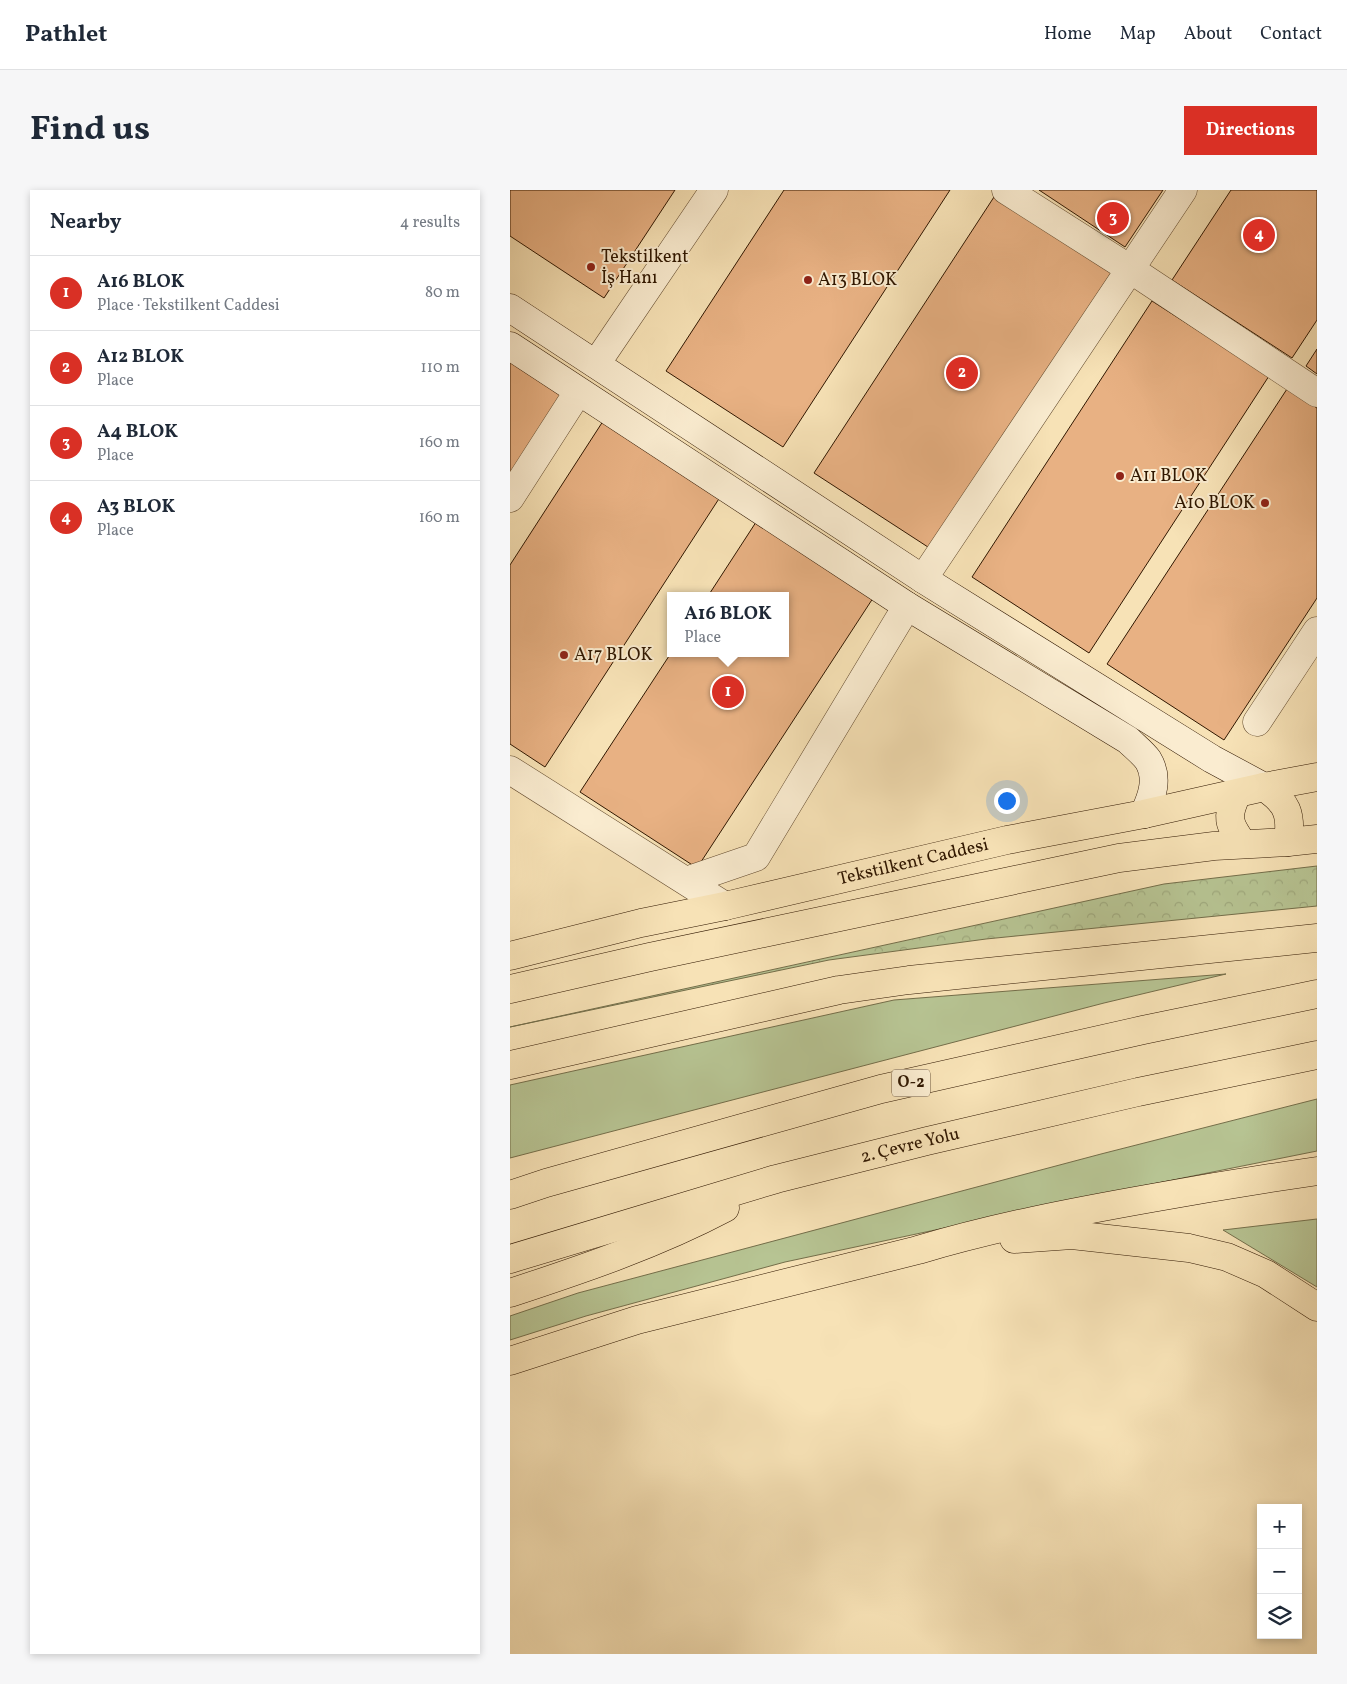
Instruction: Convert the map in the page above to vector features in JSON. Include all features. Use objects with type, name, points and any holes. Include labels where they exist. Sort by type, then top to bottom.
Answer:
[{"type":"main road","name":"Tekstilkent Caddesi","points":[[510,956],[641,923],[725,906],[1007,840],[1144,814],[1317,777]]},
{"type":"main road","points":[[1264,787],[1279,797],[1287,813],[1290,828],[1288,842]]},
{"type":"main road","points":[[1237,794],[1231,807],[1229,820],[1232,829],[1243,844]]},
{"type":"main road","points":[[510,989],[650,957],[1119,858],[1214,846],[1317,839]]},
{"type":"main road","points":[[510,1065],[839,990],[909,980],[1317,938]]},
{"type":"main road","name":"O-2","points":[[510,1195],[881,1090],[1142,1030],[1317,994]]},
{"type":"main road","name":"2. Çevre Yolu","points":[[510,1259],[776,1179],[927,1141],[1129,1094],[1317,1055]]},
{"type":"main road","points":[[510,1361],[637,1320],[918,1250],[960,1237],[1077,1211],[1317,1171]]},
{"type":"main road","points":[[510,1293],[663,1239],[708,1217],[776,1179]]},
{"type":"main road","points":[[918,1250],[1020,1238],[1072,1235],[1189,1248],[1227,1257],[1266,1274],[1317,1307]]},
{"type":"street","points":[[510,498],[596,364],[714,190]]},
{"type":"street","points":[[1006,190],[1130,269],[1317,393]]},
{"type":"street","points":[[686,881],[756,857],[923,579],[1183,190]]},
{"type":"street","points":[[510,308],[923,579],[1206,755],[1264,787]]},
{"type":"street","points":[[510,346],[907,606],[1128,740],[1148,760],[1154,782],[1152,796],[1144,814]]},
{"type":"street","points":[[1257,722],[1317,631]]},
{"type":"street","points":[[510,770],[725,906]]},
{"type":"green space","points":[[1317,866],[1317,906],[986,939],[829,960],[510,1027],[1164,884]]},
{"type":"green space","points":[[1226,974],[1104,1003],[510,1158],[510,1085],[894,1000]]},
{"type":"green space","points":[[1317,1099],[1317,1151],[785,1262],[586,1316],[510,1340],[510,1316],[578,1293],[1101,1154]]},
{"type":"green space","points":[[1317,1219],[1317,1287],[1223,1230]]},
{"type":"building","name":"Tekstilkent İş Hanı","points":[[510,190],[675,190],[604,298],[510,236]]},
{"type":"building","name":"A13 BLOK","points":[[784,190],[950,190],[783,447],[666,371]]},
{"type":"building","points":[[1039,190],[1163,190],[1125,247]]},
{"type":"building","points":[[1231,190],[1317,190],[1317,320],[1292,358],[1172,280]]},
{"type":"building","points":[[994,197],[1111,273],[931,549],[814,473]]},
{"type":"building","name":"A11 BLOK","points":[[1152,301],[1269,376],[1089,653],[972,577]]},
{"type":"building","points":[[1317,349],[1317,374],[1306,366]]},
{"type":"building","points":[[510,354],[569,392],[510,484]]},
{"type":"building","name":"A10 BLOK","points":[[1287,389],[1317,408],[1317,598],[1224,740],[1107,664]]},
{"type":"building","name":"A17 BLOK","points":[[607,415],[724,491],[545,767],[510,744],[510,565]]},
{"type":"building","points":[[760,516],[877,592],[697,868],[580,792],[668,657],[789,657],[789,592],[711,592]]},
{"type":"place","name":"A4 BLOK","points":[[1113,218]]},
{"type":"place","name":"A3 BLOK","points":[[1259,235]]},
{"type":"place","name":"Tekstilkent İş Hanı","points":[[591,267]]},
{"type":"place","name":"A13 BLOK","points":[[808,280]]},
{"type":"place","name":"A12 BLOK","points":[[962,373]]},
{"type":"place","name":"A11 BLOK","points":[[1120,476]]},
{"type":"place","name":"A10 BLOK","points":[[1265,503]]},
{"type":"place","name":"A17 BLOK","points":[[564,655]]},
{"type":"place","name":"A16 BLOK","points":[[728,692]]}]
